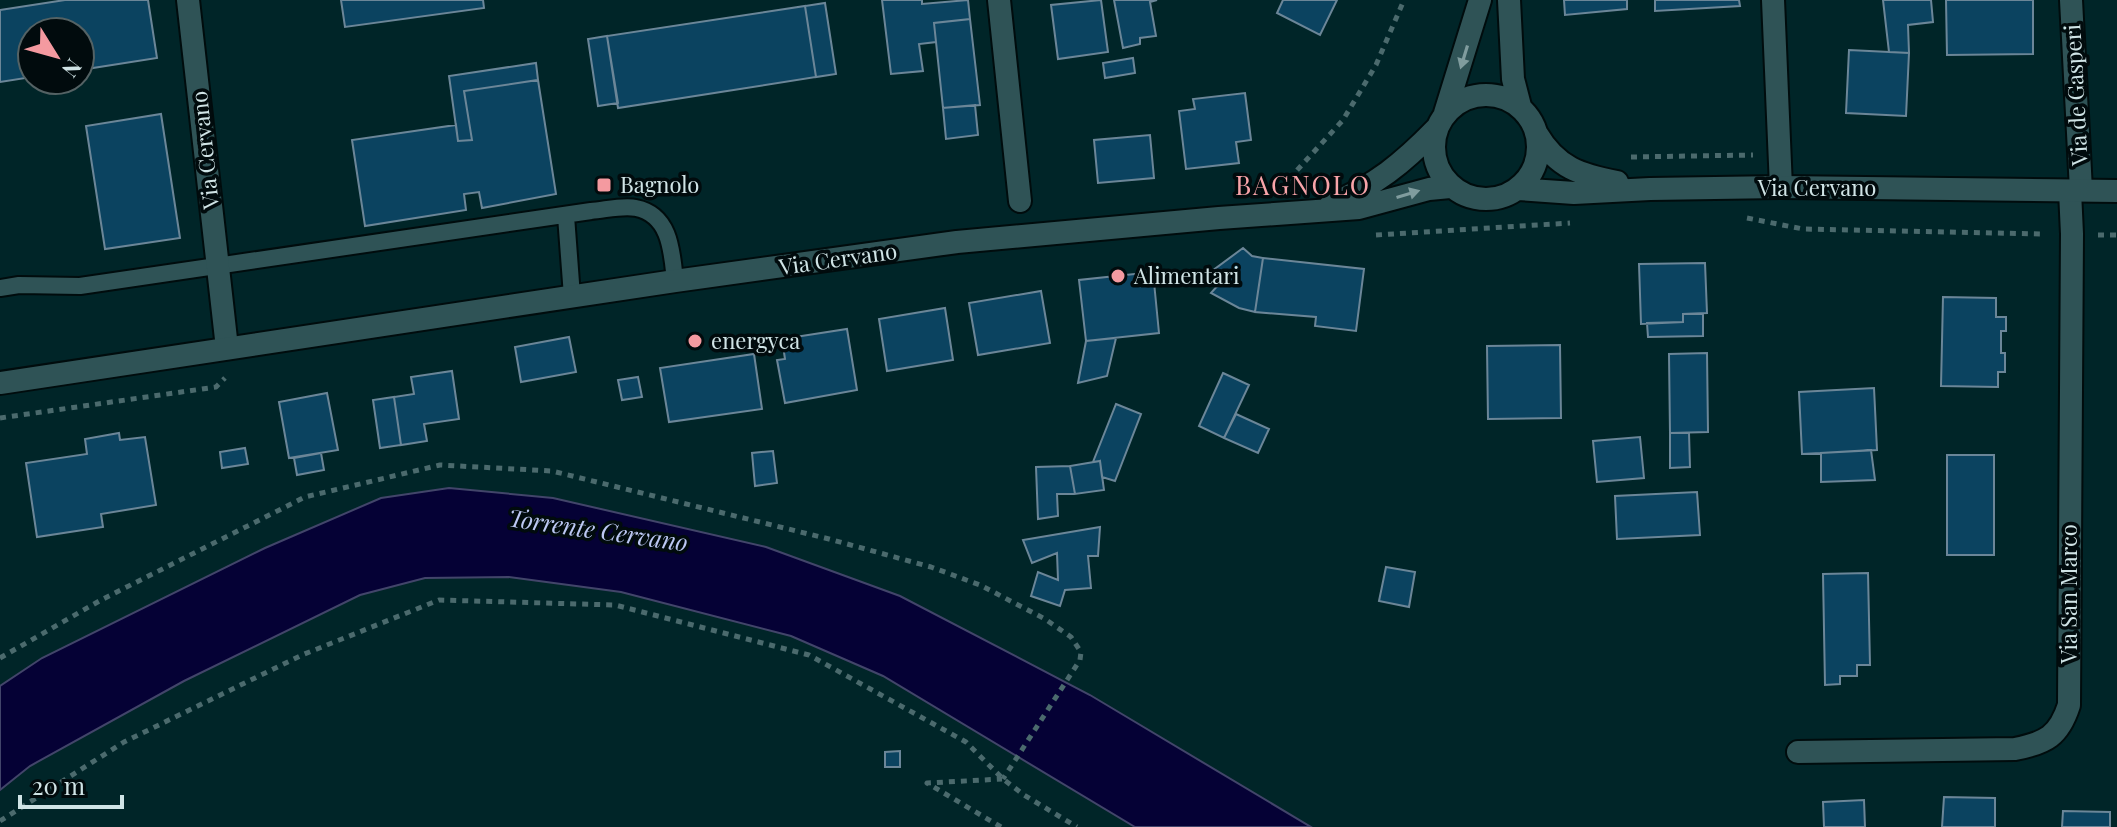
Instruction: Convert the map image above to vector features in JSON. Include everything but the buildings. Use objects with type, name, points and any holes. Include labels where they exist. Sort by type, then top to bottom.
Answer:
[{"type":"main road","name":"Via Cervano","points":[[188,0],[227,348]]},
{"type":"main road","points":[[999,0],[1020,201]]},
{"type":"main road","points":[[1480,0],[1433,144],[1434,160],[1450,187],[1462,195],[1491,200],[1518,189],[1529,177],[1539,147],[1536,132]]},
{"type":"main road","points":[[1509,0],[1513,79],[1520,106]]},
{"type":"main road","points":[[1773,0],[1781,187]]},
{"type":"main road","name":"Via de Gasperi","points":[[2071,0],[2075,190]]},
{"type":"main road","points":[[1312,211],[1351,196],[1397,167],[1457,102],[1489,94],[1520,106],[1547,150],[1573,170],[1589,177],[1650,189]]},
{"type":"main road","name":"Via Cervano","points":[[0,383],[572,296],[957,242],[1359,208],[1429,189],[1450,187]]},
{"type":"main road","name":"Via Cervano","points":[[1518,189],[1574,193],[1781,187],[2117,191]]},
{"type":"main road","name":"Via San Marco","points":[[1798,752],[2015,749],[2049,738],[2063,723],[2069,705],[2072,234],[2075,190]]},
{"type":"lane","points":[[0,288],[19,285],[80,286],[591,211],[635,208],[663,225],[670,242],[675,281]]},
{"type":"lane","points":[[566,216],[572,296]]},
{"type":"path","points":[[1289,179],[1343,120],[1376,65],[1404,0]]},
{"type":"path","points":[[1620,156],[1762,155]]},
{"type":"path","points":[[1735,215],[1803,229],[2033,233]]},
{"type":"path","points":[[1374,235],[1575,223]]},
{"type":"path","points":[[2107,235],[2117,235]]},
{"type":"path","points":[[0,418],[216,387],[227,375]]},
{"type":"path","points":[[0,658],[101,600],[305,497],[440,465],[552,471],[931,567],[980,585],[1045,619],[1071,637],[1081,652],[1080,660],[1003,779]]},
{"type":"path","points":[[0,821],[124,742],[302,655],[439,600],[615,605],[809,655],[966,742],[1003,779],[1077,827]]},
{"type":"path","points":[[1001,827],[927,783],[1003,779]]},
{"type":"water","name":"Torrente Cervano","points":[[449,488],[553,498],[766,547],[900,596],[1090,695],[1311,827],[1135,827],[883,676],[791,636],[621,592],[509,577],[425,578],[360,595],[184,681],[30,766],[0,790],[0,686],[42,658],[265,548],[381,498]]},
{"type":"place","name":"Bagnolo","points":[[604,185]]},
{"type":"place","name":"Alimentari","points":[[1118,276]]},
{"type":"place","name":"energyca","points":[[695,341]]},
{"type":"district","name":"BAGNOLO","points":[[1303,186]]}]
